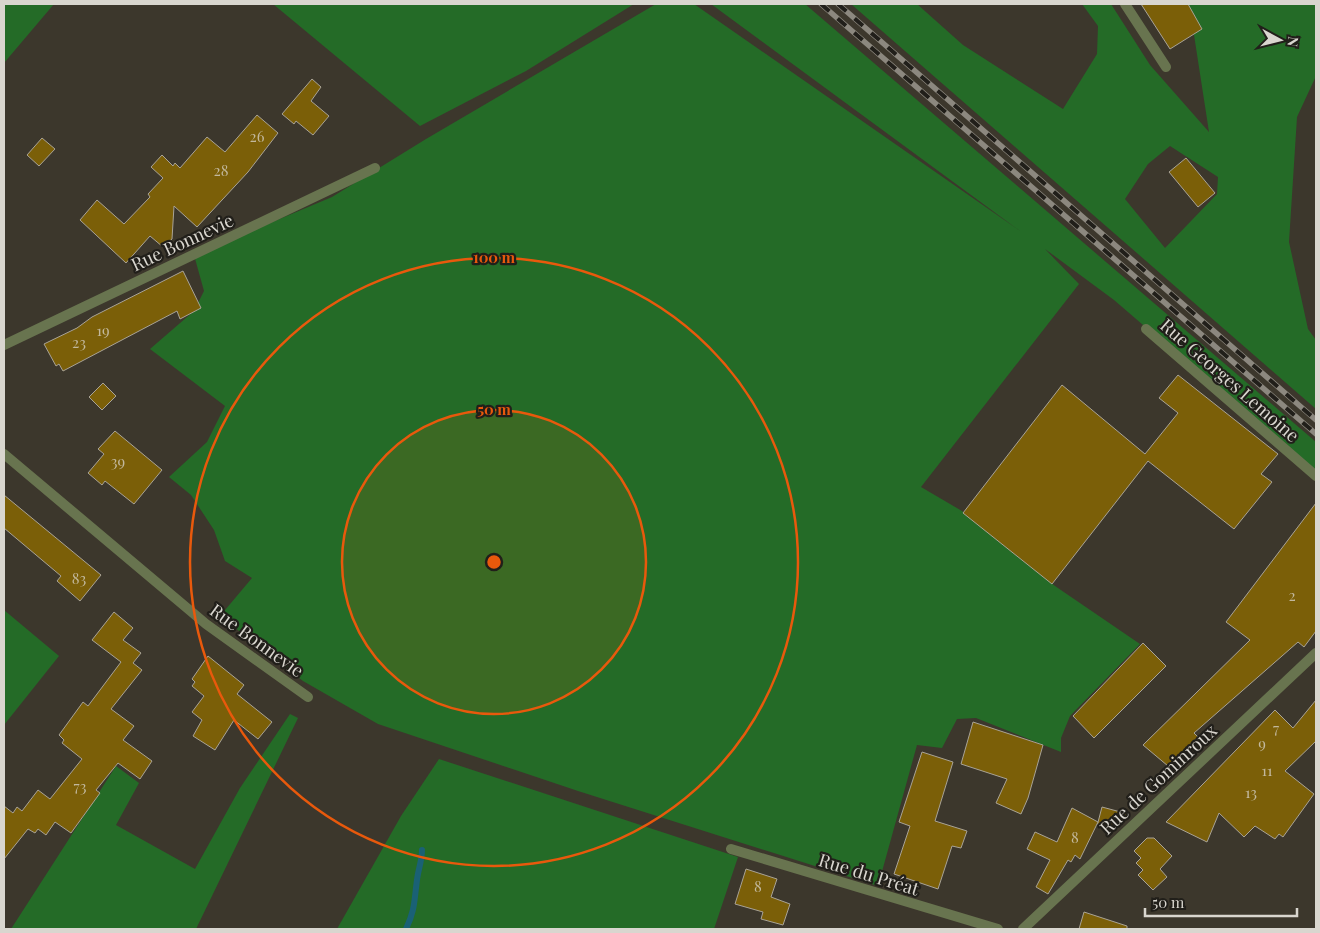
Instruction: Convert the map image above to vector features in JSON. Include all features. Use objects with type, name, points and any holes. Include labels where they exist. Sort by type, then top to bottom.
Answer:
[{"type":"street","points":[[1125,4],[1166,66]]},
{"type":"street","name":"Rue Bonnevie","points":[[4,345],[375,168]]},
{"type":"street","name":"Rue Georges Lemoine","points":[[1146,329],[1316,476]]},
{"type":"street","name":"Rue Bonnevie","points":[[4,454],[206,624],[308,697]]},
{"type":"street","name":"Rue de Gominroux","points":[[1023,929],[1316,653]]},
{"type":"street","name":"Rue du Préat","points":[[731,849],[998,929]]},
{"type":"green space","points":[[4,4],[54,4],[4,63]]},
{"type":"green space","points":[[273,4],[634,4],[526,71],[420,126]]},
{"type":"green space","points":[[656,4],[694,4],[1020,231],[711,4],[805,4],[1316,442],[1316,474],[1114,300],[1045,249],[1079,284],[921,487],[962,511],[1055,586],[1140,644],[1070,716],[1061,738],[1061,752],[976,718],[957,719],[942,748],[917,745],[878,886],[578,791],[378,724],[303,681],[220,616],[252,578],[225,561],[214,530],[191,495],[169,477],[207,442],[225,406],[150,349],[194,311],[204,291],[194,255],[332,197],[426,139]]},
{"type":"green space","points":[[851,4],[917,4],[963,45],[1063,109],[1097,54],[1098,26],[1082,4],[1111,4],[1150,65],[1209,132],[1192,22],[1182,4],[1316,4],[1316,76],[1297,117],[1289,242],[1308,329],[1316,340],[1316,409]],"holes":[[[1170,146],[1218,177],[1217,194],[1165,248],[1125,199],[1148,164]]]},
{"type":"green space","points":[[4,610],[59,656],[4,725]]},
{"type":"green space","points":[[290,714],[298,718],[196,929],[11,929],[116,766],[139,783],[116,825],[195,869],[240,788]]},
{"type":"green space","points":[[439,759],[738,857],[714,929],[337,929],[401,816]]},
{"type":"building","points":[[1141,4],[1188,4],[1202,29],[1170,49]]},
{"type":"building","points":[[312,79],[321,87],[311,101],[329,116],[313,135],[296,121],[294,124],[282,114]]},
{"type":"building","points":[[257,115],[278,133],[248,172],[197,227],[174,206],[172,239],[163,247],[150,236],[126,263],[80,220],[97,200],[124,224],[150,197],[148,194],[163,178],[151,167],[162,155],[173,166],[175,163],[180,168],[207,137],[225,152]]},
{"type":"building","points":[[42,138],[55,149],[39,166],[27,155]]},
{"type":"building","points":[[1186,158],[1215,193],[1198,207],[1169,172]]},
{"type":"building","points":[[183,271],[201,308],[180,319],[177,311],[63,371],[59,364],[56,366],[44,344],[77,328],[92,317]]},
{"type":"building","points":[[1178,375],[1278,454],[1261,474],[1272,482],[1234,529],[1148,461],[1052,584],[963,513],[1062,385],[1145,454],[1178,413],[1159,398]]},
{"type":"building","points":[[103,383],[116,396],[102,410],[89,397]]},
{"type":"building","points":[[115,431],[162,470],[134,504],[105,481],[102,485],[88,473],[104,454],[98,449]]},
{"type":"building","points":[[4,495],[101,575],[80,601],[57,581],[61,576],[4,528]]},
{"type":"building","points":[[1316,503],[1316,631],[1304,647],[1298,642],[1194,733],[1198,737],[1168,766],[1143,745],[1250,640],[1226,622]]},
{"type":"building","points":[[114,612],[133,628],[123,640],[141,653],[133,663],[142,670],[111,709],[134,726],[123,740],[152,761],[140,779],[118,763],[96,790],[100,793],[71,833],[55,822],[46,835],[38,829],[35,833],[28,829],[4,859],[4,806],[13,813],[17,807],[22,811],[38,790],[50,799],[82,759],[62,743],[64,740],[59,735],[83,702],[88,706],[121,662],[92,640]]},
{"type":"building","points":[[1143,643],[1166,666],[1094,738],[1073,716]]},
{"type":"building","points":[[208,656],[244,685],[237,694],[272,722],[258,739],[234,720],[215,750],[193,736],[202,720],[192,712],[204,696],[192,686],[195,682],[192,679]]},
{"type":"building","points":[[1316,700],[1316,741],[1285,771],[1314,794],[1283,837],[1279,834],[1275,839],[1255,826],[1244,837],[1219,813],[1207,842],[1166,822],[1275,710],[1293,728]]},
{"type":"building","points":[[973,722],[1043,745],[1028,798],[1021,814],[996,803],[1007,779],[961,764]]},
{"type":"building","points":[[922,752],[953,762],[935,821],[967,831],[961,848],[952,846],[938,889],[894,874],[910,826],[899,822]]},
{"type":"building","points":[[1102,807],[1128,814],[1111,830],[1097,826]]},
{"type":"building","points":[[1072,808],[1098,822],[1080,859],[1075,855],[1071,862],[1068,860],[1048,894],[1036,887],[1050,860],[1027,849],[1035,832],[1057,842]]},
{"type":"building","points":[[1147,838],[1154,838],[1172,856],[1160,869],[1167,877],[1153,890],[1138,875],[1143,870],[1136,863],[1141,858],[1134,851]]},
{"type":"building","points":[[746,869],[777,879],[771,897],[790,904],[783,925],[761,919],[763,912],[735,904]]},
{"type":"building","points":[[1084,912],[1127,926],[1127,929],[1079,929]]},
{"type":"waterway","points":[[406,929],[414,906],[422,850]]},
{"type":"railway","points":[[821,4],[1316,434]]},
{"type":"railway","points":[[838,4],[1316,420]]}]
